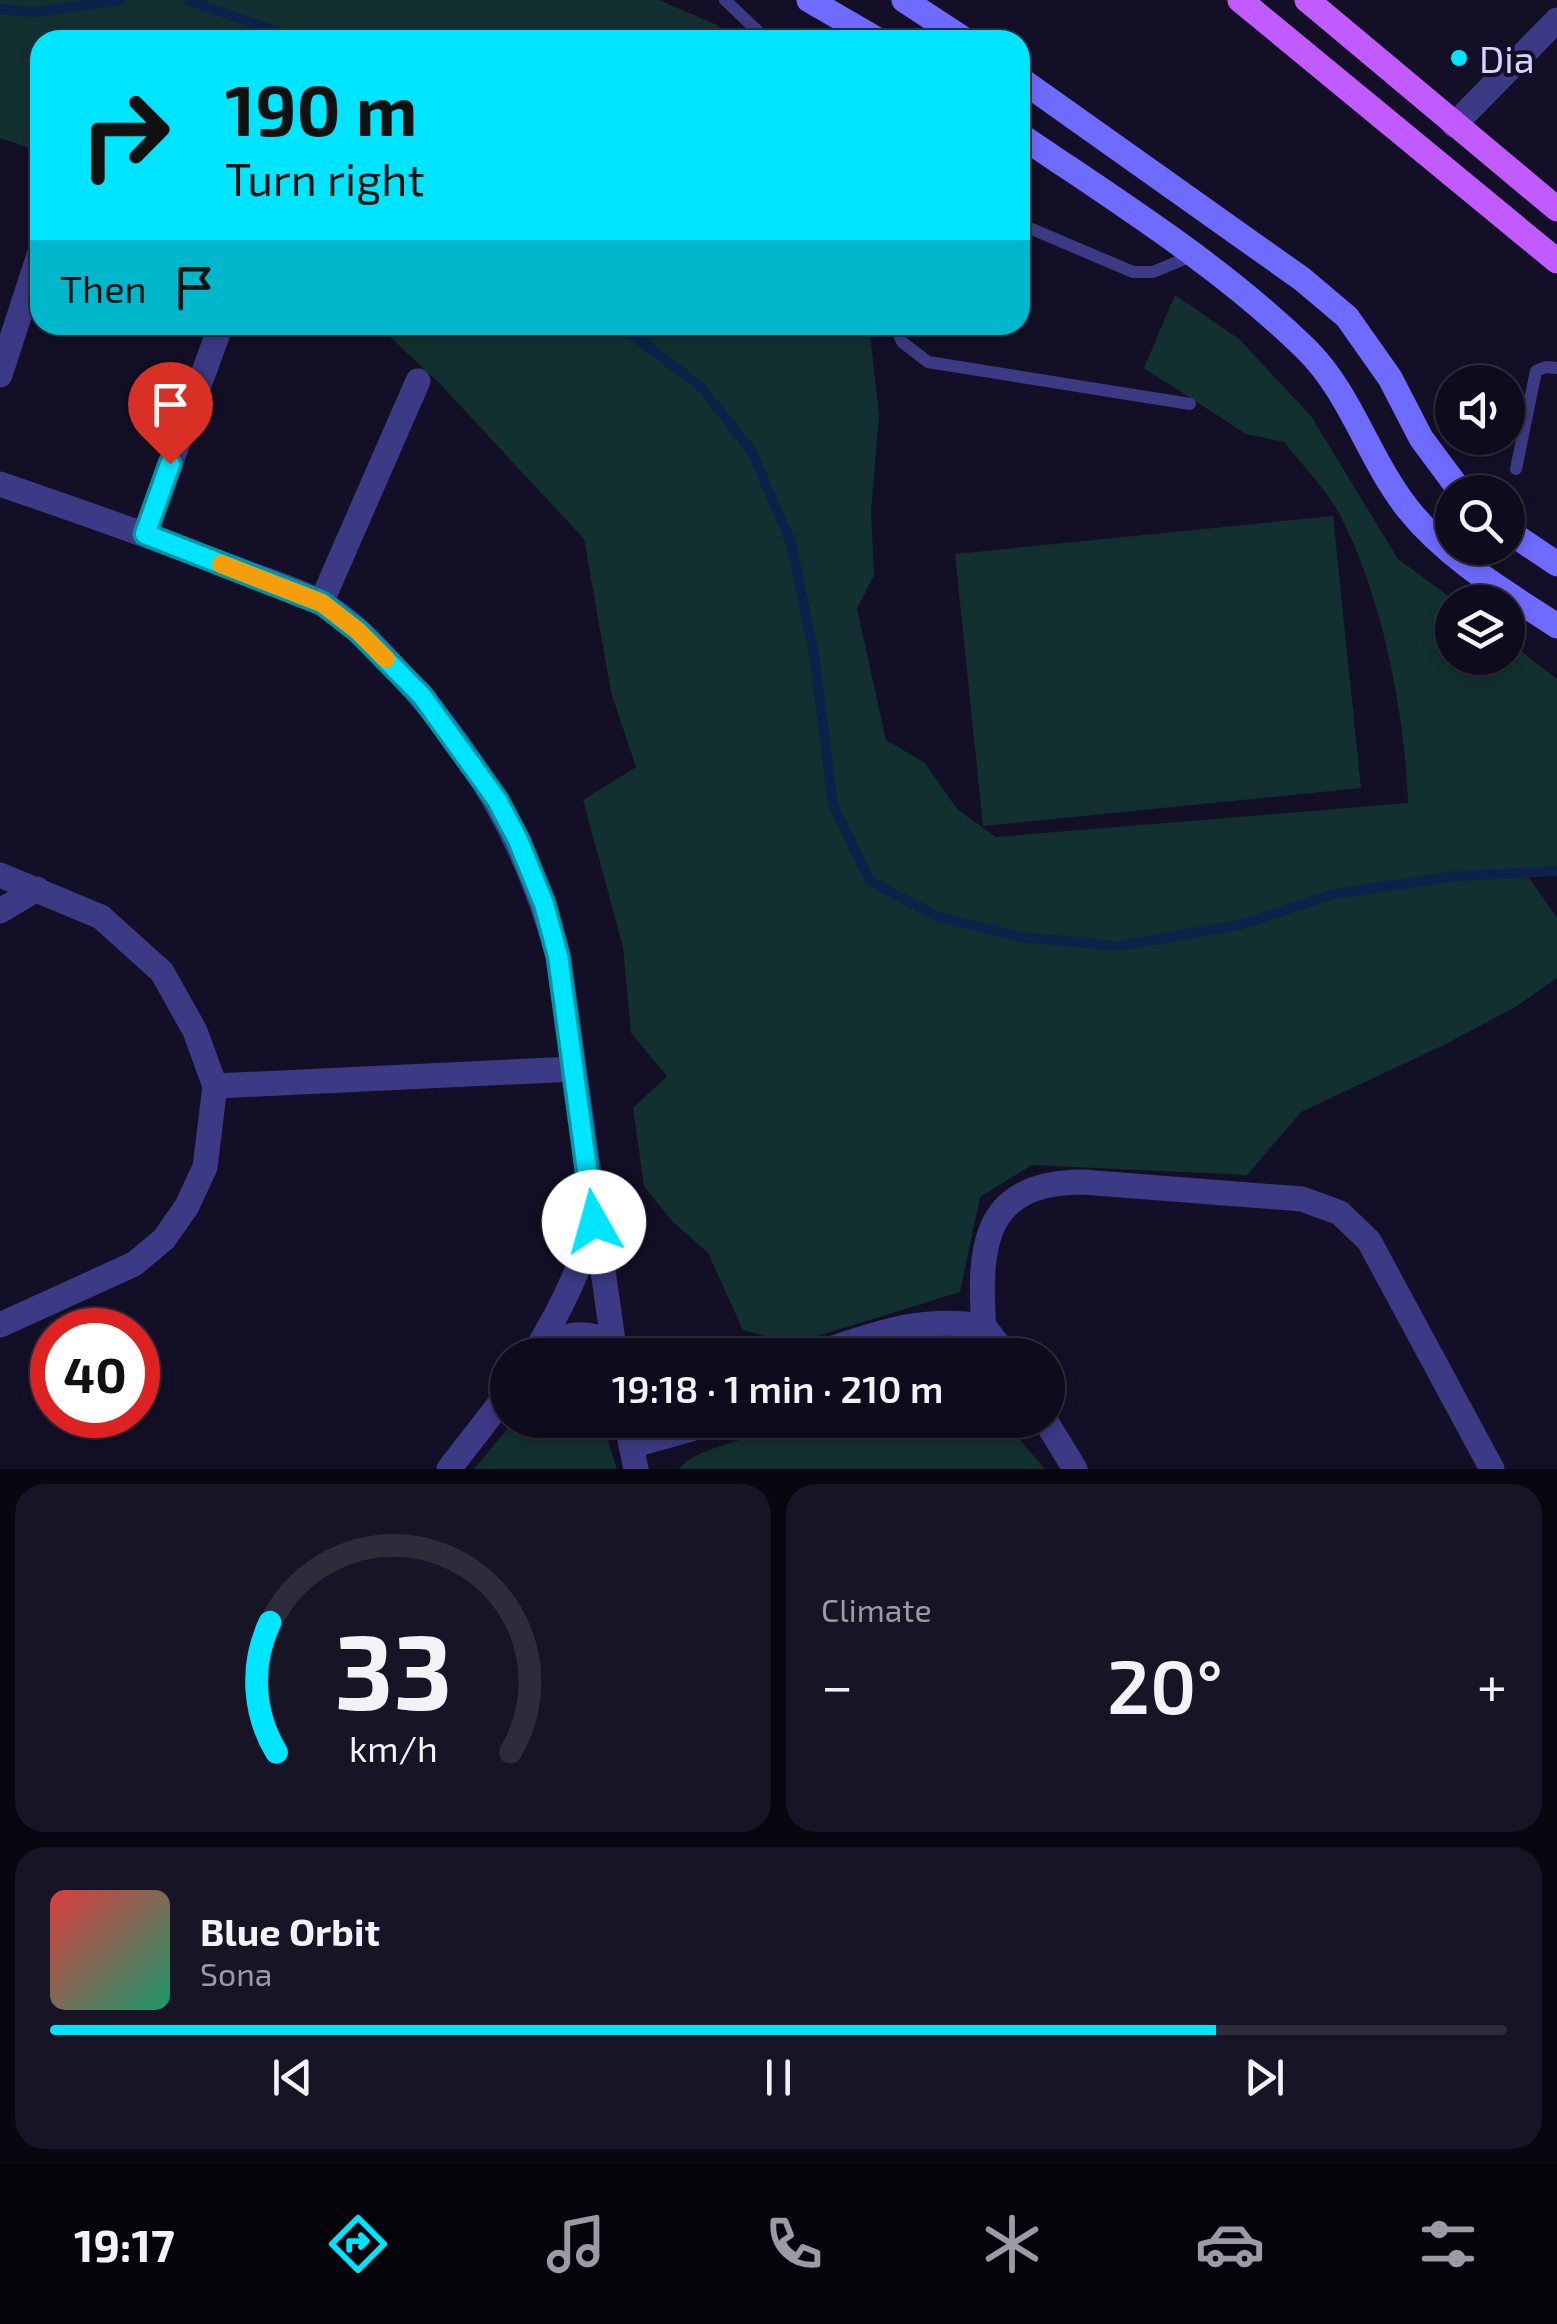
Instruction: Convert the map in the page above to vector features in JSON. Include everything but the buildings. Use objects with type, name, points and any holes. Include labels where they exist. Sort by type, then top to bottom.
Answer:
[{"type":"main road","points":[[810,0],[861,30]]},
{"type":"main road","points":[[904,0],[950,30]]},
{"type":"main road","points":[[1240,0],[1557,261]]},
{"type":"main road","points":[[1307,0],[1557,209]]},
{"type":"main road","points":[[1030,86],[1302,279],[1347,317],[1390,378],[1421,438],[1448,475]]},
{"type":"main road","points":[[1030,141],[1194,254],[1309,352],[1337,390],[1382,471],[1409,510],[1449,550],[1557,626]]},
{"type":"main road","points":[[1525,542],[1557,564]]},
{"type":"street","points":[[1454,125],[1557,20]]},
{"type":"street","points":[[0,375],[30,283]]},
{"type":"street","points":[[145,534],[217,335]]},
{"type":"street","points":[[322,603],[418,380]]},
{"type":"street","points":[[0,484],[145,534],[322,603],[358,631],[422,696],[497,800],[544,904],[566,1001],[612,1338]]},
{"type":"street","points":[[0,875],[101,917],[162,972],[196,1031],[215,1086],[205,1167],[187,1206],[164,1239],[134,1264],[0,1325]]},
{"type":"street","points":[[0,911],[38,889]]},
{"type":"street","points":[[215,1086],[574,1069]]},
{"type":"street","points":[[984,1338],[985,1251],[1004,1206],[1024,1191],[1053,1182],[1082,1182],[1302,1200],[1340,1213],[1369,1240],[1492,1469]]},
{"type":"street","points":[[543,1338],[582,1260],[594,1222]]},
{"type":"street","points":[[870,1338],[925,1322],[984,1326],[993,1338]]},
{"type":"street","points":[[559,1338],[583,1333],[593,1338]]},
{"type":"street","points":[[449,1469],[490,1416]]},
{"type":"street","points":[[633,1458],[681,1438]]},
{"type":"street","points":[[1056,1438],[1076,1469]]},
{"type":"lane","points":[[726,0],[757,30]]},
{"type":"lane","points":[[1030,228],[1133,272],[1153,272],[1194,254]]},
{"type":"lane","points":[[900,335],[902,342],[928,362],[1190,404]]},
{"type":"lane","points":[[1516,469],[1536,371],[1557,368]]},
{"type":"green space","points":[[0,0],[659,0],[722,30],[30,30],[30,148],[0,138]]},
{"type":"green space","points":[[1175,295],[1239,339],[1311,416],[1398,559],[1435,586],[1435,675],[1525,675],[1525,654],[1557,679],[1557,871],[1526,873],[1557,918],[1557,978],[1517,1006],[1446,1044],[1301,1112],[1247,1175],[1032,1165],[980,1197],[960,1292],[811,1338],[771,1338],[743,1330],[708,1253],[671,1220],[644,1186],[633,1108],[667,1076],[631,1033],[623,947],[583,800],[636,767],[611,692],[584,539],[440,384],[388,335],[870,335],[879,416],[871,510],[874,575],[857,609],[886,740],[925,763],[957,809],[996,837],[1408,803],[1402,732],[1389,656],[1355,547],[1334,505],[1284,442],[1246,434],[1144,368]]},
{"type":"green space","points":[[1333,516],[1361,788],[983,826],[955,554]]},
{"type":"green space","points":[[500,1438],[607,1438],[617,1469],[474,1469]]},
{"type":"green space","points":[[750,1438],[1018,1438],[1045,1469],[679,1469],[690,1459]]},
{"type":"waterway","points":[[0,9],[34,12],[120,0]]},
{"type":"waterway","points":[[188,0],[273,30]]},
{"type":"waterway","points":[[633,335],[701,387],[752,452],[791,543],[814,654],[833,805],[870,881],[938,917],[1022,937],[1119,946],[1239,925],[1333,894],[1456,876],[1557,871]]},
{"type":"slow traffic","points":[[221,564],[322,603],[386,659]]},
{"type":"place","name":"Dia","points":[[1459,58]]},
{"type":"route","points":[[170,464],[145,534],[322,603],[358,631],[422,696],[497,800],[544,904],[558,956],[594,1222]]}]
